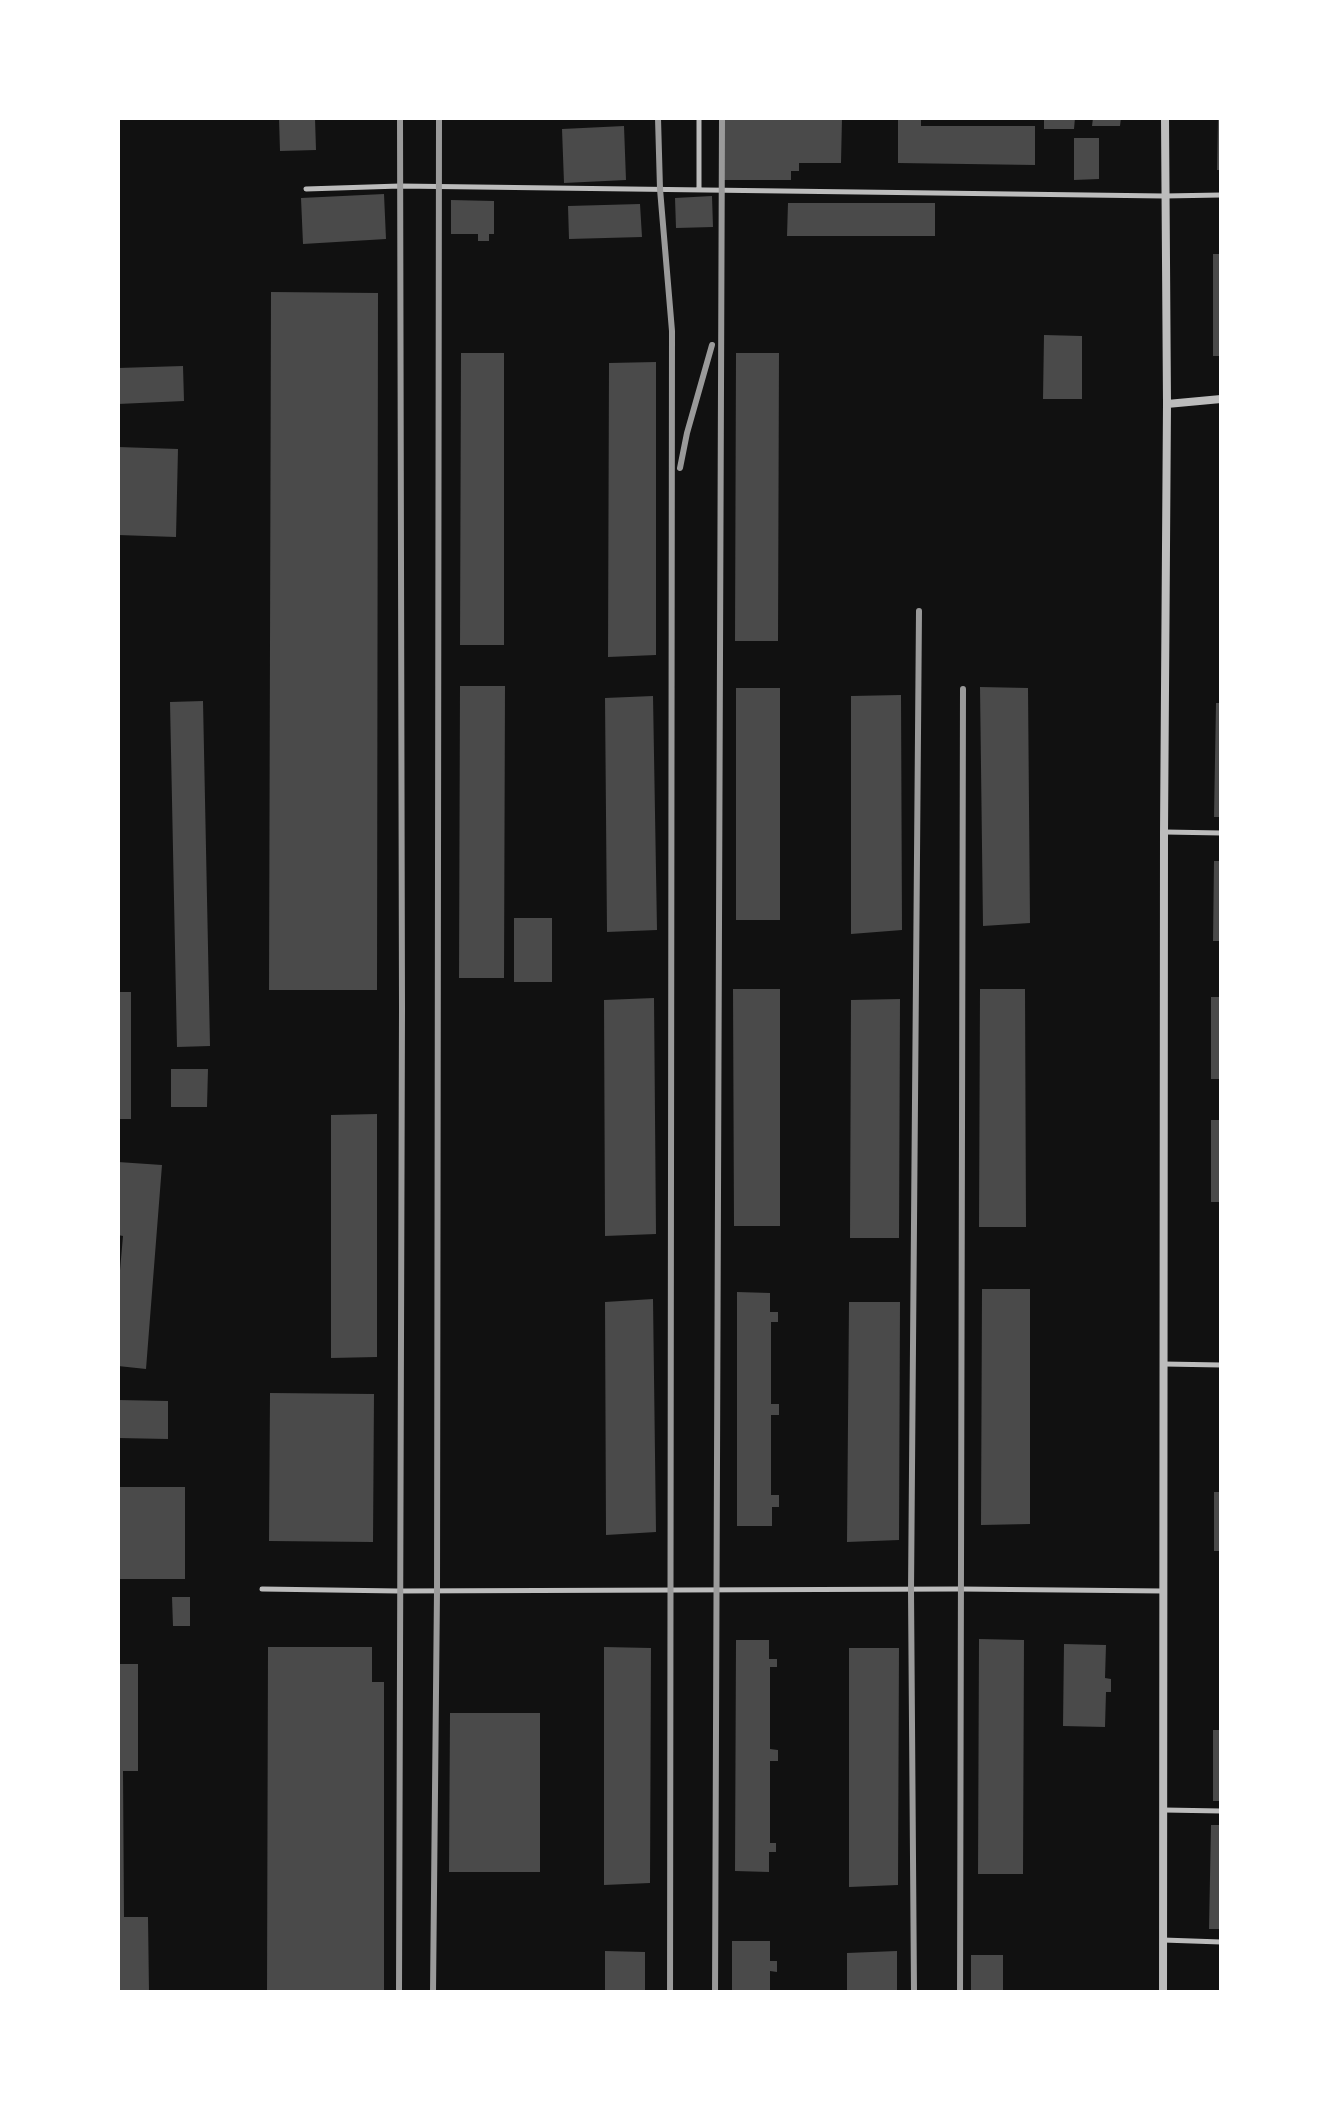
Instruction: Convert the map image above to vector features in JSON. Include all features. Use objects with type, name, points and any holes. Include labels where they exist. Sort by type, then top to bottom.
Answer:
[{"type":"street","points":[[1163,1992],[1165,118]]},
{"type":"street","points":[[1167,404],[1221,399]]},
{"type":"lane","points":[[699,118],[699,189]]},
{"type":"lane","points":[[306,189],[400,186],[1221,195]]},
{"type":"lane","points":[[1164,832],[1221,833]]},
{"type":"lane","points":[[1164,1364],[1221,1365]]},
{"type":"lane","points":[[262,1589],[1163,1591]]},
{"type":"lane","points":[[1163,1810],[1221,1811]]},
{"type":"lane","points":[[1163,1940],[1221,1942]]},
{"type":"building","points":[[279,118],[315,118],[316,150],[280,151]]},
{"type":"building","points":[[720,118],[842,118],[841,163],[799,163],[799,171],[791,171],[791,180],[720,180]]},
{"type":"building","points":[[898,118],[921,118],[921,126],[1035,126],[1035,165],[898,163]]},
{"type":"building","points":[[1044,118],[1075,118],[1074,129],[1044,129]]},
{"type":"building","points":[[1093,118],[1121,118],[1120,126],[1092,126]]},
{"type":"building","points":[[1218,118],[1221,118],[1221,170],[1217,170]]},
{"type":"building","points":[[624,126],[626,180],[564,183],[562,129]]},
{"type":"building","points":[[1074,138],[1099,138],[1099,179],[1074,180]]},
{"type":"building","points":[[384,194],[386,239],[303,244],[301,198]]},
{"type":"building","points":[[712,196],[713,227],[676,228],[675,198]]},
{"type":"building","points":[[451,200],[494,201],[494,234],[489,234],[489,241],[478,241],[478,234],[451,234]]},
{"type":"building","points":[[788,203],[935,203],[935,236],[787,236]]},
{"type":"building","points":[[640,204],[642,237],[569,239],[568,206]]},
{"type":"building","points":[[1213,254],[1221,254],[1221,356],[1213,356]]},
{"type":"building","points":[[271,292],[378,293],[377,990],[269,990]]},
{"type":"building","points":[[1044,335],[1082,336],[1082,399],[1043,399]]},
{"type":"building","points":[[461,353],[504,353],[504,645],[460,645]]},
{"type":"building","points":[[736,353],[779,353],[778,641],[735,641]]},
{"type":"building","points":[[656,362],[656,655],[608,657],[609,363]]},
{"type":"building","points":[[183,366],[184,401],[118,404],[118,368]]},
{"type":"building","points":[[118,447],[178,449],[176,537],[118,535]]},
{"type":"building","points":[[460,686],[505,686],[504,978],[459,978]]},
{"type":"building","points":[[980,687],[1028,688],[1030,923],[983,926]]},
{"type":"building","points":[[736,688],[780,688],[780,920],[736,920]]},
{"type":"building","points":[[901,695],[902,930],[851,934],[851,696]]},
{"type":"building","points":[[653,696],[657,930],[607,932],[605,698]]},
{"type":"building","points":[[203,701],[210,1046],[177,1047],[170,702]]},
{"type":"building","points":[[1216,703],[1221,703],[1221,817],[1214,817]]},
{"type":"building","points":[[1214,861],[1221,861],[1221,941],[1213,941]]},
{"type":"building","points":[[514,918],[552,918],[552,982],[514,982]]},
{"type":"building","points":[[733,989],[780,989],[780,1226],[734,1226]]},
{"type":"building","points":[[980,989],[1025,989],[1026,1227],[979,1227]]},
{"type":"building","points":[[118,992],[131,992],[131,1119],[118,1119]]},
{"type":"building","points":[[1211,997],[1221,997],[1221,1079],[1211,1079]]},
{"type":"building","points":[[654,998],[656,1234],[605,1236],[604,1000]]},
{"type":"building","points":[[900,999],[899,1238],[850,1238],[851,1000]]},
{"type":"building","points":[[171,1069],[208,1069],[207,1107],[171,1107]]},
{"type":"building","points":[[377,1114],[377,1357],[331,1358],[331,1115]]},
{"type":"building","points":[[1211,1120],[1221,1120],[1221,1202],[1211,1202]]},
{"type":"building","points":[[118,1162],[162,1165],[146,1369],[118,1366],[118,1293],[123,1236],[118,1235]]},
{"type":"building","points":[[982,1289],[1030,1289],[1030,1524],[981,1525]]},
{"type":"building","points":[[737,1292],[770,1293],[770,1312],[778,1312],[778,1322],[771,1322],[771,1404],[779,1404],[779,1415],[771,1415],[771,1495],[779,1495],[779,1507],[772,1507],[772,1526],[737,1526]]},
{"type":"building","points":[[653,1299],[656,1532],[606,1535],[605,1302]]},
{"type":"building","points":[[849,1302],[900,1302],[899,1540],[847,1542]]},
{"type":"building","points":[[270,1393],[374,1394],[373,1542],[269,1541]]},
{"type":"building","points":[[118,1400],[168,1401],[168,1439],[118,1438]]},
{"type":"building","points":[[118,1487],[185,1487],[185,1579],[118,1579]]},
{"type":"building","points":[[1214,1492],[1221,1492],[1221,1551],[1214,1551]]},
{"type":"building","points":[[172,1597],[190,1597],[190,1626],[173,1626]]},
{"type":"building","points":[[979,1639],[1024,1640],[1023,1874],[978,1874]]},
{"type":"building","points":[[736,1640],[769,1640],[769,1659],[777,1659],[777,1667],[770,1667],[770,1749],[778,1750],[778,1761],[770,1761],[770,1843],[776,1843],[776,1852],[769,1852],[769,1872],[735,1871]]},
{"type":"building","points":[[1064,1644],[1106,1645],[1105,1678],[1111,1679],[1111,1692],[1106,1692],[1105,1727],[1063,1726]]},
{"type":"building","points":[[268,1647],[372,1647],[372,1682],[384,1682],[384,1992],[267,1992]]},
{"type":"building","points":[[604,1647],[651,1648],[650,1883],[604,1885]]},
{"type":"building","points":[[849,1648],[899,1648],[898,1885],[849,1887]]},
{"type":"building","points":[[118,1664],[138,1664],[138,1771],[123,1771],[124,1917],[148,1917],[149,1992],[118,1992]]},
{"type":"building","points":[[450,1713],[540,1713],[540,1872],[449,1872]]},
{"type":"building","points":[[1213,1730],[1221,1730],[1221,1801],[1213,1801]]},
{"type":"building","points":[[1211,1825],[1221,1825],[1221,1929],[1209,1929]]},
{"type":"building","points":[[732,1941],[770,1941],[770,1961],[777,1961],[777,1972],[770,1971],[770,1992],[732,1992]]},
{"type":"building","points":[[605,1951],[645,1952],[645,1992],[605,1992]]},
{"type":"building","points":[[897,1951],[897,1992],[847,1992],[847,1953]]},
{"type":"building","points":[[971,1955],[1003,1955],[1003,1992],[971,1992]]},
{"type":"railway","points":[[399,1992],[402,1009],[400,118]]},
{"type":"railway","points":[[433,1992],[437,1591],[439,118]]},
{"type":"railway","points":[[658,118],[660,189],[672,331],[670,1992]]},
{"type":"railway","points":[[715,1992],[722,118]]},
{"type":"railway","points":[[680,468],[712,345]]},
{"type":"railway","points":[[914,1992],[911,1590],[919,611]]},
{"type":"railway","points":[[960,1992],[963,689]]}]
